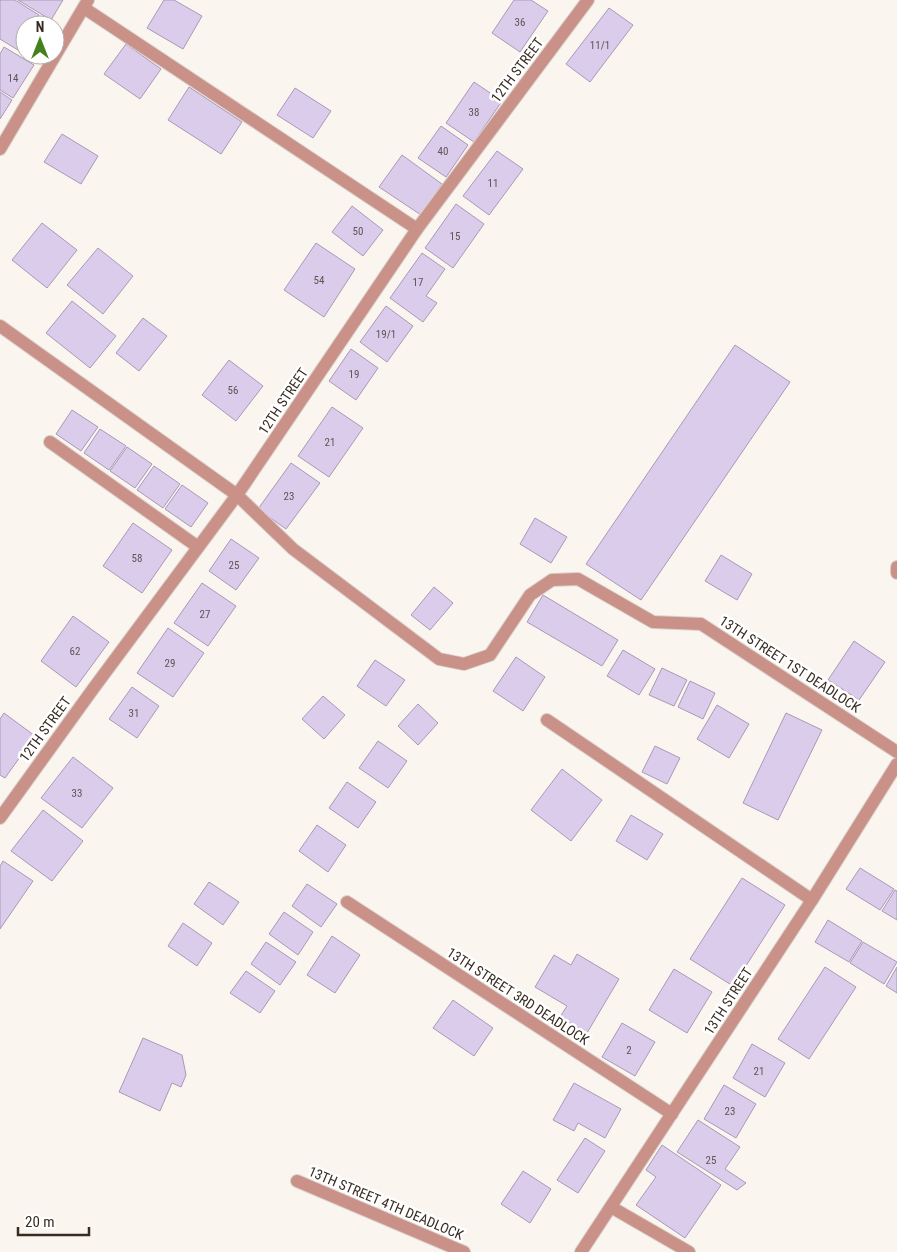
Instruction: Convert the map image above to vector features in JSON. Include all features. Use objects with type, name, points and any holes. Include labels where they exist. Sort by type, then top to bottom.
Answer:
[{"type":"street","name":"12TH STREET","points":[[0,818],[92,689],[237,495],[417,229],[588,0]]},
{"type":"street","points":[[0,149],[86,4],[417,229]]},
{"type":"street","points":[[0,326],[237,495]]},
{"type":"street","points":[[50,442],[198,547]]},
{"type":"street","name":"13TH STREET 1ST DEADLOCK","points":[[237,495],[293,550],[439,659],[464,664],[490,655],[530,594],[552,580],[578,579],[653,622],[701,624],[897,752]]},
{"type":"street","points":[[897,567],[897,573]]},
{"type":"street","points":[[547,720],[812,900]]},
{"type":"street","name":"13TH STREET","points":[[581,1252],[812,900],[897,764]]},
{"type":"street","name":"13TH STREET 3RD DEADLOCK","points":[[347,902],[672,1114]]},
{"type":"street","name":"13TH STREET 4TH DEADLOCK","points":[[297,1181],[464,1252]]},
{"type":"street","points":[[611,1208],[689,1252]]},
{"type":"building","points":[[0,0],[15,0],[39,15],[15,15],[15,48],[0,39]]},
{"type":"building","points":[[18,0],[63,0],[54,15],[43,15]]},
{"type":"building","points":[[164,0],[174,0],[202,16],[183,49],[147,28]]},
{"type":"building","points":[[514,0],[531,0],[548,11],[520,52],[492,33]]},
{"type":"building","points":[[609,8],[633,25],[590,82],[566,64]]},
{"type":"building","points":[[126,44],[161,69],[140,99],[104,74]]},
{"type":"building","points":[[4,47],[15,54],[15,65],[34,65],[13,98],[0,90],[0,54]]},
{"type":"building","points":[[474,82],[502,101],[474,142],[446,123]]},
{"type":"building","points":[[189,87],[242,122],[221,154],[168,120]]},
{"type":"building","points":[[295,88],[331,111],[313,138],[277,115]]},
{"type":"building","points":[[0,92],[12,100],[0,119]]},
{"type":"building","points":[[441,126],[468,145],[446,177],[418,158]]},
{"type":"building","points":[[62,134],[98,156],[81,184],[44,162]]},
{"type":"building","points":[[497,151],[523,169],[489,215],[463,196]]},
{"type":"building","points":[[402,155],[442,184],[421,215],[379,187]]},
{"type":"building","points":[[456,204],[484,224],[453,268],[425,248]]},
{"type":"building","points":[[352,206],[383,230],[363,256],[332,232]]},
{"type":"building","points":[[42,223],[77,250],[47,288],[12,260]]},
{"type":"building","points":[[316,243],[355,269],[324,317],[284,290]]},
{"type":"building","points":[[98,248],[133,276],[103,314],[67,285]]},
{"type":"building","points":[[422,253],[445,269],[426,296],[437,303],[423,322],[390,298]]},
{"type":"building","points":[[72,301],[116,336],[90,368],[46,333]]},
{"type":"building","points":[[386,306],[413,326],[387,362],[360,342]]},
{"type":"building","points":[[143,318],[167,336],[139,371],[116,353]]},
{"type":"building","points":[[735,345],[790,382],[641,600],[586,564]]},
{"type":"building","points":[[351,349],[378,368],[356,400],[329,381]]},
{"type":"building","points":[[229,360],[263,386],[236,421],[202,395]]},
{"type":"building","points":[[332,407],[363,428],[329,477],[298,456]]},
{"type":"building","points":[[72,410],[98,427],[81,451],[56,434]]},
{"type":"building","points":[[100,429],[126,446],[109,470],[84,453]]},
{"type":"building","points":[[127,447],[152,464],[135,488],[110,471]]},
{"type":"building","points":[[291,463],[320,483],[286,529],[258,509]]},
{"type":"building","points":[[154,466],[180,484],[163,508],[137,490]]},
{"type":"building","points":[[182,485],[208,503],[191,527],[165,509]]},
{"type":"building","points":[[535,518],[567,537],[551,563],[520,544]]},
{"type":"building","points":[[133,523],[172,550],[142,593],[103,566]]},
{"type":"building","points":[[231,539],[259,558],[236,590],[209,571]]},
{"type":"building","points":[[721,555],[752,574],[737,600],[705,581]]},
{"type":"building","points":[[202,583],[236,606],[208,646],[174,623]]},
{"type":"building","points":[[434,587],[453,603],[430,630],[411,615]]},
{"type":"building","points":[[543,595],[618,640],[602,666],[527,622]]},
{"type":"building","points":[[73,616],[109,642],[76,687],[41,661]]},
{"type":"building","points":[[168,628],[204,653],[173,697],[137,673]]},
{"type":"building","points":[[854,641],[885,662],[859,700],[828,680]]},
{"type":"building","points":[[623,650],[655,669],[639,695],[607,676]]},
{"type":"building","points":[[516,657],[545,677],[523,711],[493,691]]},
{"type":"building","points":[[375,660],[405,680],[386,706],[357,686]]},
{"type":"building","points":[[662,668],[687,680],[674,706],[649,695]]},
{"type":"building","points":[[690,681],[715,693],[703,719],[678,707]]},
{"type":"building","points":[[132,687],[159,706],[137,738],[109,719]]},
{"type":"building","points":[[323,696],[345,715],[324,739],[302,719]]},
{"type":"building","points":[[418,704],[438,723],[418,745],[398,726]]},
{"type":"building","points":[[717,705],[749,724],[729,758],[697,739]]},
{"type":"building","points":[[4,713],[35,736],[5,778],[0,775],[0,719]]},
{"type":"building","points":[[786,713],[822,730],[778,820],[743,803]]},
{"type":"building","points":[[378,741],[407,761],[388,788],[359,768]]},
{"type":"building","points":[[655,746],[680,758],[667,784],[642,772]]},
{"type":"building","points":[[73,757],[113,788],[82,828],[41,798]]},
{"type":"building","points":[[562,769],[602,800],[571,841],[531,810]]},
{"type":"building","points":[[347,782],[376,802],[358,828],[329,808]]},
{"type":"building","points":[[43,810],[83,841],[52,881],[11,851]]},
{"type":"building","points":[[631,815],[663,834],[647,860],[616,841]]},
{"type":"building","points":[[317,825],[346,845],[328,872],[299,851]]},
{"type":"building","points":[[3,861],[33,881],[0,929],[0,866]]},
{"type":"building","points":[[860,868],[894,889],[880,910],[846,889]]},
{"type":"building","points":[[742,878],[785,905],[733,986],[690,959]]},
{"type":"building","points":[[209,882],[239,902],[223,925],[194,904]]},
{"type":"building","points":[[307,884],[337,904],[321,927],[292,906]]},
{"type":"building","points":[[895,890],[897,891],[897,920],[882,911]]},
{"type":"building","points":[[284,912],[313,932],[298,955],[269,934]]},
{"type":"building","points":[[828,920],[862,941],[849,962],[815,942]]},
{"type":"building","points":[[183,923],[212,943],[197,966],[168,946]]},
{"type":"building","points":[[332,936],[360,955],[335,993],[307,975]]},
{"type":"building","points":[[266,942],[296,962],[280,985],[251,964]]},
{"type":"building","points":[[863,942],[897,962],[884,984],[850,963]]},
{"type":"building","points":[[577,954],[619,979],[587,1033],[560,1017],[567,1006],[535,987],[554,955],[571,965]]},
{"type":"building","points":[[825,967],[856,987],[809,1059],[778,1039]]},
{"type":"building","points":[[897,967],[897,993],[886,986]]},
{"type":"building","points":[[674,969],[712,992],[687,1033],[649,1010]]},
{"type":"building","points":[[246,971],[275,991],[260,1013],[230,993]]},
{"type":"building","points":[[453,1000],[493,1028],[474,1056],[433,1028]]},
{"type":"building","points":[[622,1023],[655,1042],[635,1076],[602,1057]]},
{"type":"building","points":[[143,1038],[182,1055],[186,1075],[181,1087],[172,1083],[160,1111],[119,1092]]},
{"type":"building","points":[[752,1044],[785,1063],[765,1097],[733,1078]]},
{"type":"building","points":[[574,1083],[621,1109],[605,1138],[578,1123],[574,1131],[553,1120]]},
{"type":"building","points":[[724,1085],[756,1104],[736,1138],[704,1119]]},
{"type":"building","points":[[698,1120],[740,1147],[725,1169],[746,1183],[737,1190],[677,1152]]},
{"type":"building","points":[[585,1138],[605,1151],[578,1193],[557,1180]]},
{"type":"building","points":[[662,1145],[721,1185],[685,1238],[636,1205],[656,1177],[646,1170]]},
{"type":"building","points":[[523,1171],[551,1189],[530,1223],[501,1204]]}]
